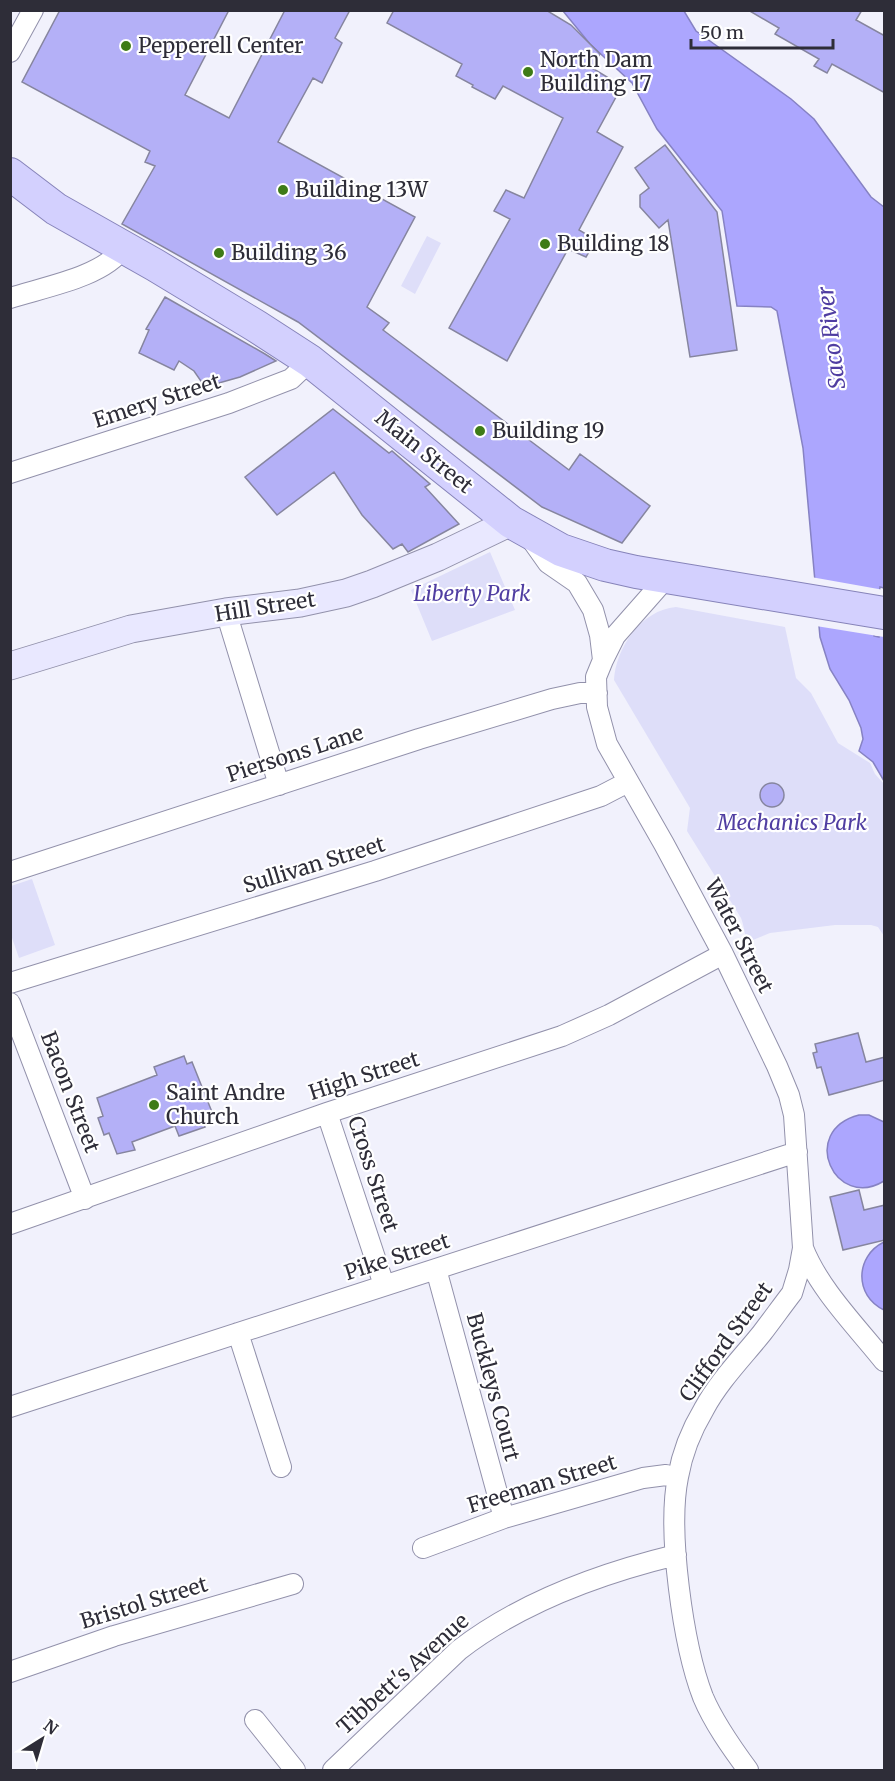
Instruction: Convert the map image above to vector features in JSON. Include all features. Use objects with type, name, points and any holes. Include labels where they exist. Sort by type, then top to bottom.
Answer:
[{"type":"main road","name":"Main Street","points":[[10,174],[56,209],[256,326],[310,361],[518,526],[561,550],[626,570],[667,578],[885,613]]},
{"type":"street","points":[[10,52],[33,10]]},
{"type":"street","points":[[10,298],[99,270],[117,257],[123,248]]},
{"type":"street","name":"Emery Street","points":[[10,473],[229,403],[291,379],[310,361]]},
{"type":"street","points":[[518,526],[548,563],[578,583],[593,610],[600,635],[603,660]]},
{"type":"street","name":"Hill Street","points":[[10,666],[112,634],[226,612],[300,603],[346,593],[518,526]]},
{"type":"street","points":[[603,660],[615,636],[667,578]]},
{"type":"street","points":[[226,612],[279,785]]},
{"type":"street","name":"Water Street","points":[[603,660],[597,677],[597,707],[607,744],[723,954],[783,1079],[794,1115],[803,1248]]},
{"type":"street","name":"Piersons Lane","points":[[10,872],[418,739],[552,699],[580,693],[597,693]]},
{"type":"street","name":"Sullivan Street","points":[[10,983],[375,872],[601,796],[628,782]]},
{"type":"street","name":"High Street","points":[[10,1224],[327,1113],[562,1036],[609,1015],[723,954]]},
{"type":"street","name":"Bacon Street","points":[[10,1003],[85,1198]]},
{"type":"street","name":"Cross Street","points":[[327,1113],[384,1285]]},
{"type":"street","name":"Pike Street","points":[[10,1407],[797,1152]]},
{"type":"street","points":[[803,1248],[808,1261],[827,1290],[885,1361]]},
{"type":"street","name":"Clifford Street","points":[[748,1770],[715,1721],[698,1682],[688,1640],[676,1555],[678,1478],[690,1437],[704,1409],[792,1293],[803,1248]]},
{"type":"street","name":"Buckleys Court","points":[[436,1269],[504,1518]]},
{"type":"street","points":[[238,1334],[281,1467]]},
{"type":"street","name":"Freeman Street","points":[[423,1548],[504,1518],[643,1478],[666,1475],[678,1478]]},
{"type":"street","name":"Tibbett's Avenue","points":[[333,1770],[459,1650],[477,1637],[520,1612],[562,1593],[617,1572],[676,1555]]},
{"type":"street","name":"Bristol Street","points":[[10,1672],[114,1636],[293,1584]]},
{"type":"street","points":[[255,1720],[295,1770]]},
{"type":"green space","points":[[427,236],[441,243],[415,294],[401,286]]},
{"type":"green space","name":"Liberty Park","points":[[490,552],[515,610],[432,641],[411,590]]},
{"type":"green space","name":"Mechanics Park","points":[[676,607],[785,627],[796,678],[811,693],[838,743],[870,763],[875,774],[884,784],[884,936],[878,927],[871,925],[835,925],[770,933],[748,942],[741,918],[687,831],[690,808],[614,680],[620,656],[633,633],[652,615]]},
{"type":"green space","points":[[32,879],[55,945],[19,958],[11,935],[11,886]]},
{"type":"water","name":"Saco River","points":[[563,11],[684,11],[696,31],[791,99],[814,119],[871,197],[884,207],[884,588],[880,587],[874,636],[879,637],[884,593],[884,781],[873,762],[859,751],[863,739],[861,728],[849,700],[830,669],[820,637],[803,448],[777,311],[771,307],[737,306],[722,211],[657,129],[632,83],[590,44]]},
{"type":"water","points":[[859,1115],[869,1115],[884,1122],[884,1181],[866,1187],[851,1186],[838,1178],[830,1165],[827,1151],[830,1136],[841,1124]]},
{"type":"water","points":[[884,1242],[884,1310],[874,1304],[867,1295],[862,1276],[863,1266],[868,1257],[874,1248]]},
{"type":"pier","points":[[811,577],[884,590],[884,637],[816,626]]},
{"type":"building","points":[[60,10],[229,10],[185,95],[229,118],[285,10],[350,10],[335,38],[342,43],[322,83],[313,78],[278,142],[415,217],[367,307],[389,323],[383,330],[569,470],[580,454],[650,506],[622,543],[542,507],[298,322],[122,224],[155,166],[145,162],[150,151],[22,82]]},
{"type":"building","points":[[394,10],[546,10],[571,25],[600,54],[592,68],[622,86],[597,132],[623,147],[579,230],[596,240],[586,257],[568,249],[507,361],[449,328],[510,219],[494,211],[506,190],[524,198],[563,118],[503,86],[495,99],[472,87],[473,85],[456,76],[462,64],[387,23]]},
{"type":"building","points":[[748,10],[862,10],[856,20],[885,36],[885,93],[832,64],[827,73],[814,66],[819,59],[775,34],[779,28]]},
{"type":"building","points":[[665,145],[717,212],[737,350],[690,357],[668,220],[659,228],[640,207],[640,195],[649,188],[635,168]]},
{"type":"building","points":[[165,297],[276,361],[240,377],[205,387],[194,371],[179,361],[174,370],[139,353],[149,330],[146,329]]},
{"type":"building","points":[[333,409],[389,453],[392,451],[430,484],[425,487],[459,524],[408,552],[402,544],[393,549],[362,515],[334,472],[277,515],[245,477]]},
{"type":"building","points":[[772,783],[781,786],[784,795],[781,804],[772,807],[763,804],[760,795],[763,786]]},
{"type":"building","points":[[858,1033],[866,1062],[885,1057],[885,1080],[829,1095],[821,1067],[817,1068],[813,1053],[817,1052],[815,1044]]},
{"type":"building","name":"Saint Andre Church","points":[[184,1056],[187,1064],[192,1062],[212,1112],[201,1117],[205,1127],[179,1136],[175,1126],[132,1142],[135,1150],[117,1154],[109,1133],[104,1135],[98,1118],[103,1116],[97,1098],[157,1075],[154,1067]]},
{"type":"building","points":[[859,1190],[864,1210],[885,1205],[885,1240],[843,1250],[830,1197]]},
{"type":"place","name":"Pepperell Center","points":[[126,46]]},
{"type":"place","name":"North Dam Building 17","points":[[528,72]]},
{"type":"place","name":"Building 13W","points":[[283,190]]},
{"type":"place","name":"Building 18","points":[[545,244]]},
{"type":"place","name":"Building 36","points":[[219,253]]},
{"type":"place","name":"Building 19","points":[[480,431]]},
{"type":"place","name":"Saint Andre Church","points":[[154,1105]]}]
